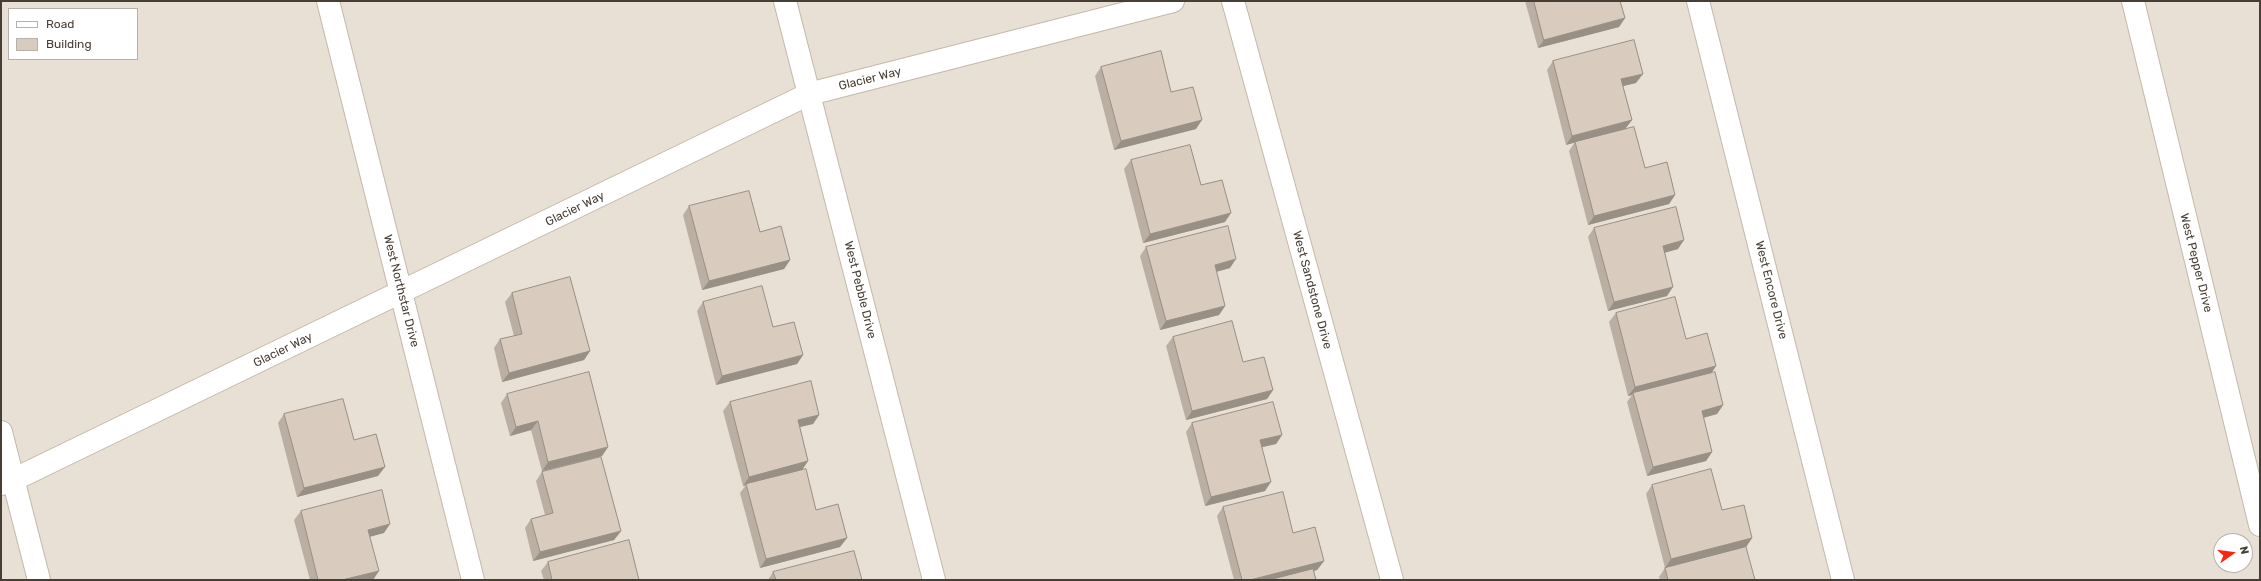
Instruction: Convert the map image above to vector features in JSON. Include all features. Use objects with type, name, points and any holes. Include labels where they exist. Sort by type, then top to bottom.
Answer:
[{"type":"street","name":"West Northstar Drive","points":[[328,1],[474,580]]},
{"type":"street","name":"West Pebble Drive","points":[[785,1],[934,580]]},
{"type":"street","name":"Glacier Way","points":[[7,482],[401,293],[809,94],[1173,1]]},
{"type":"street","name":"West Sandstone Drive","points":[[1233,1],[1392,580]]},
{"type":"street","name":"West Encore Drive","points":[[1698,1],[1843,580]]},
{"type":"street","name":"West Pepper Drive","points":[[2133,1],[2260,525]]},
{"type":"street","points":[[1,432],[7,482],[39,580]]},
{"type":"shaded area","points":[[1,1],[2260,1],[2260,580],[1,580]]},
{"type":"building","points":[[1534,1],[1620,1],[1625,18],[1544,40]]},
{"type":"building","points":[[1634,40],[1643,74],[1621,79],[1632,120],[1572,136],[1553,61]]},
{"type":"building","points":[[1161,51],[1171,92],[1193,87],[1202,120],[1121,141],[1101,67]]},
{"type":"building","points":[[1634,127],[1645,168],[1667,162],[1675,195],[1594,216],[1575,142]]},
{"type":"building","points":[[1190,145],[1201,185],[1222,180],[1231,213],[1150,234],[1131,160]]},
{"type":"building","points":[[749,191],[760,232],[781,226],[790,260],[709,281],[689,206]]},
{"type":"building","points":[[1676,207],[1684,240],[1663,246],[1673,287],[1614,302],[1594,228]]},
{"type":"building","points":[[1228,226],[1236,259],[1215,265],[1225,306],[1166,321],[1146,247]]},
{"type":"building","points":[[570,277],[590,351],[509,373],[500,339],[522,334],[512,293]]},
{"type":"building","points":[[762,286],[773,327],[794,322],[803,355],[722,376],[703,302]]},
{"type":"building","points":[[1675,297],[1686,339],[1707,333],[1716,366],[1635,387],[1616,313]]},
{"type":"building","points":[[1232,321],[1243,362],[1264,357],[1273,390],[1192,411],[1173,337]]},
{"type":"building","points":[[589,372],[608,447],[548,462],[538,421],[516,427],[507,394]]},
{"type":"building","points":[[1715,372],[1723,405],[1702,411],[1712,452],[1653,467],[1633,393]]},
{"type":"building","points":[[811,381],[819,415],[798,420],[808,461],[749,477],[730,402]]},
{"type":"building","points":[[343,399],[354,440],[376,434],[385,467],[304,488],[284,414]]},
{"type":"building","points":[[1273,402],[1282,435],[1260,440],[1271,482],[1211,497],[1192,423]]},
{"type":"building","points":[[601,457],[621,531],[540,552],[531,519],[553,513],[542,472]]},
{"type":"building","points":[[806,469],[816,510],[838,504],[847,538],[766,559],[746,484]]},
{"type":"building","points":[[1711,469],[1722,510],[1744,505],[1752,538],[1671,559],[1652,485]]},
{"type":"building","points":[[382,490],[390,524],[368,530],[379,571],[342,580],[318,580],[301,511]]},
{"type":"building","points":[[1283,492],[1293,533],[1315,527],[1324,561],[1250,580],[1242,580],[1223,507]]},
{"type":"building","points":[[629,540],[639,580],[552,580],[548,562]]},
{"type":"building","points":[[1746,547],[1755,580],[1668,580],[1665,568]]},
{"type":"building","points":[[854,551],[862,580],[776,580],[773,572]]},
{"type":"building","points":[[1313,569],[1316,580],[1269,580]]}]
